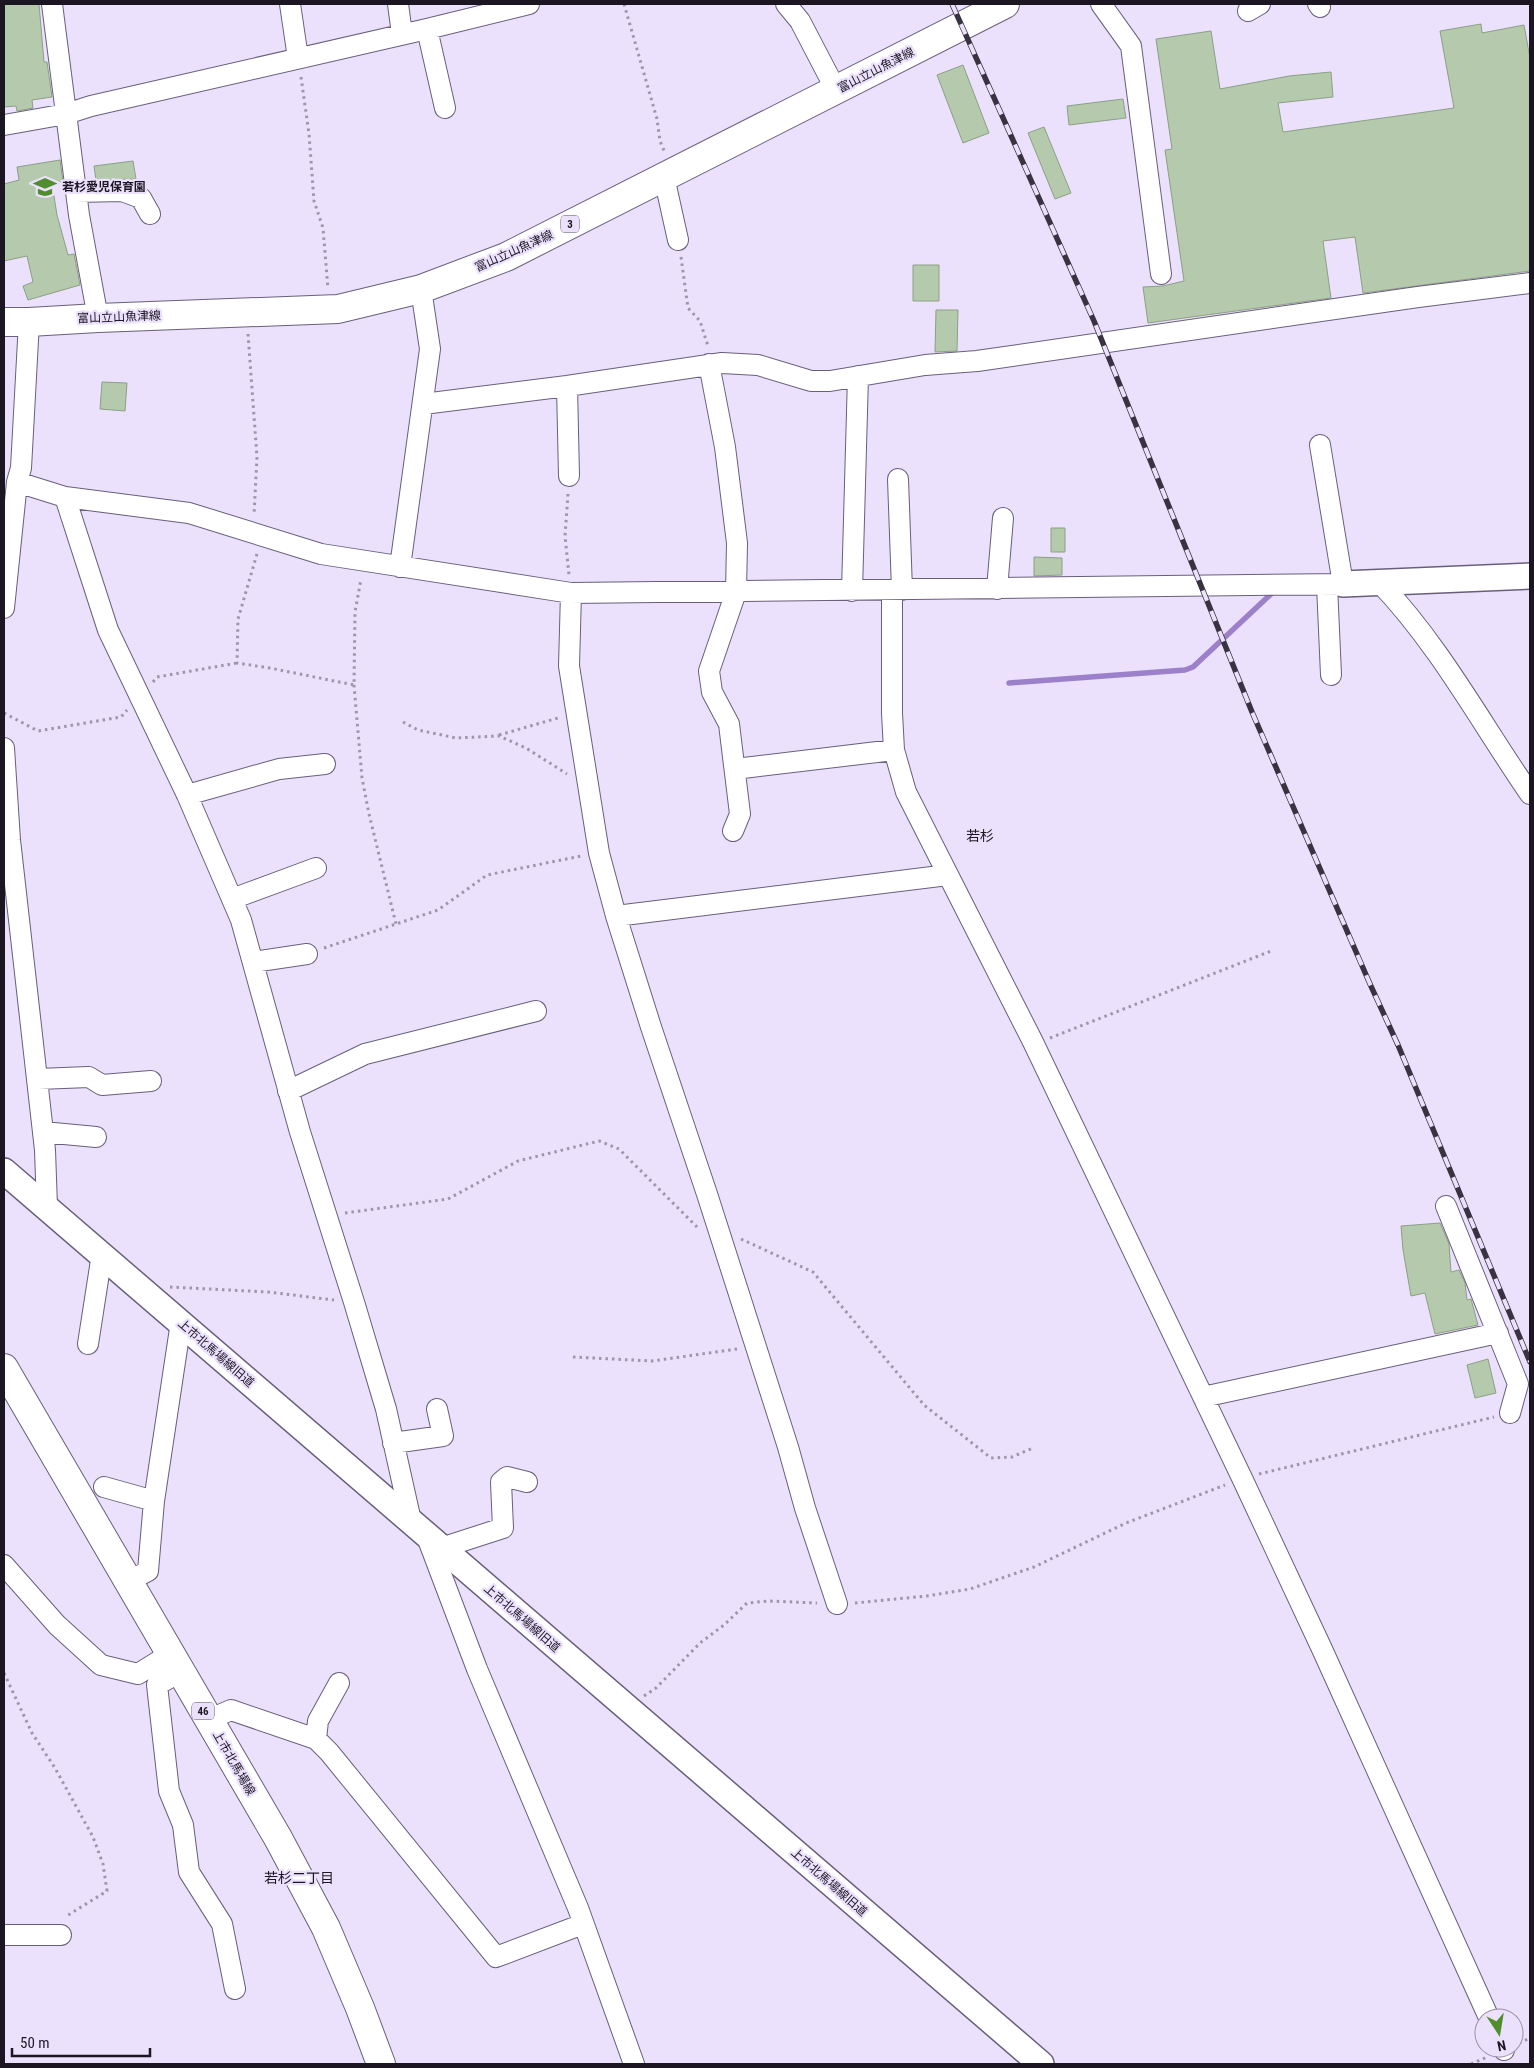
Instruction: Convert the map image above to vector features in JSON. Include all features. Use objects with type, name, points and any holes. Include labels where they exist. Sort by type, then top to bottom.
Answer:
[{"type":"main road","name":"富山立山魚津線","points":[[16,322],[338,309],[421,289],[506,257],[1005,4]]},
{"type":"main road","name":"上市北馬場線","points":[[4,1368],[127,1582],[278,1838],[326,1928],[360,2008],[381,2064]]},
{"type":"street","points":[[52,4],[76,192],[98,318]]},
{"type":"street","points":[[290,4],[298,58]]},
{"type":"street","points":[[398,4],[402,34]]},
{"type":"street","points":[[4,125],[66,114],[91,106],[427,29],[469,11],[529,4]]},
{"type":"street","points":[[786,4],[800,21],[836,90]]},
{"type":"street","points":[[1101,4],[1131,46],[1161,274]]},
{"type":"street","points":[[427,29],[445,108]]},
{"type":"street","points":[[668,175],[678,240]]},
{"type":"street","points":[[76,192],[122,191],[141,198],[150,214]]},
{"type":"street","points":[[423,404],[567,386],[722,363],[758,365],[811,381],[830,381],[925,365],[978,361],[1418,297],[1530,283]]},
{"type":"street","points":[[400,567],[430,348],[421,289]]},
{"type":"street","points":[[4,608],[16,482],[21,468],[16,322]]},
{"type":"street","points":[[709,364],[725,447],[737,543],[736,592],[709,671],[712,692],[729,724],[740,814],[733,831]]},
{"type":"street","points":[[852,591],[858,376]]},
{"type":"street","points":[[567,386],[569,476]]},
{"type":"street","points":[[1320,445],[1335,584],[1330,675]]},
{"type":"street","points":[[898,478],[897,591],[892,713],[894,750],[906,792],[1035,1045],[1242,1478],[1322,1649],[1484,2008]]},
{"type":"street","points":[[16,482],[65,497],[189,513],[320,554],[571,594],[1335,584],[1530,576]]},
{"type":"street","points":[[65,497],[108,630],[187,795],[241,920],[288,1091],[386,1409],[393,1443],[477,1669],[584,1924],[634,2064]]},
{"type":"street","points":[[997,589],[1003,518]]},
{"type":"street","points":[[1380,583],[1400,603],[1439,656],[1530,794]]},
{"type":"street","points":[[571,594],[569,666],[599,853],[616,916],[837,1604]]},
{"type":"street","points":[[4,748],[10,840],[43,1132],[46,1207]]},
{"type":"street","points":[[735,769],[894,750]]},
{"type":"street","points":[[187,795],[279,769],[325,764]]},
{"type":"street","points":[[232,899],[316,868]]},
{"type":"street","points":[[616,916],[948,875]]},
{"type":"street","points":[[253,962],[307,954]]},
{"type":"street","points":[[288,1091],[365,1054],[536,1011]]},
{"type":"street","points":[[38,1079],[89,1077],[102,1085],[151,1081]]},
{"type":"street","points":[[43,1132],[96,1136]]},
{"type":"street","name":"上市北馬場線旧道","points":[[4,1171],[1041,2064]]},
{"type":"street","points":[[1446,1206],[1518,1384],[1510,1413]]},
{"type":"street","points":[[88,1344],[102,1254]]},
{"type":"street","points":[[127,1582],[148,1571],[154,1501],[181,1322]]},
{"type":"street","points":[[1202,1396],[1498,1333]]},
{"type":"street","points":[[393,1443],[443,1436],[437,1409]]},
{"type":"street","points":[[426,1535],[503,1528],[501,1482],[507,1477],[527,1482]]},
{"type":"street","points":[[104,1487],[154,1501]]},
{"type":"street","points":[[4,1565],[57,1625],[101,1664],[138,1674],[175,1663]]},
{"type":"street","points":[[175,1663],[158,1685],[169,1791],[183,1825],[189,1872],[222,1924],[235,1989]]},
{"type":"street","points":[[316,1739],[318,1721],[338,1683]]},
{"type":"street","points":[[208,1720],[231,1710],[316,1739],[329,1752],[496,1957],[584,1924]]},
{"type":"street","points":[[4,1935],[61,1935]]},
{"type":"path","points":[[624,4],[658,119],[660,141],[668,175]]},
{"type":"path","points":[[298,58],[309,134],[314,201],[322,228],[330,309]]},
{"type":"path","points":[[678,240],[688,308],[700,321],[708,343],[709,364]]},
{"type":"path","points":[[248,313],[248,345],[257,457],[258,534],[238,620],[237,663],[354,685]]},
{"type":"path","points":[[569,476],[565,536],[571,594]]},
{"type":"path","points":[[365,561],[355,612],[354,685],[362,778],[396,924]]},
{"type":"path","points":[[403,722],[418,730],[456,738],[499,736],[576,712]]},
{"type":"path","points":[[499,736],[526,748],[589,788]]},
{"type":"path","points":[[307,954],[438,910],[487,875],[599,853]]},
{"type":"path","points":[[1035,1045],[1271,951]]},
{"type":"path","points":[[326,1215],[448,1199],[518,1161],[599,1141],[619,1149],[699,1229],[719,1232],[814,1272],[924,1405],[991,1458],[1012,1456],[1033,1448]]},
{"type":"path","points":[[137,1285],[268,1292],[354,1302]]},
{"type":"path","points":[[573,1357],[652,1361],[755,1346]]},
{"type":"path","points":[[628,1708],[656,1688],[700,1643],[724,1625],[747,1603],[769,1601],[837,1604],[927,1596],[970,1589],[1034,1566],[1126,1523],[1242,1478],[1510,1413]]},
{"type":"path","points":[[4,1673],[32,1733],[55,1768],[94,1837],[103,1864],[107,1891],[61,1920],[61,1935]]},
{"type":"building","points":[[4,4],[39,4],[44,62],[47,62],[52,97],[32,100],[33,108],[17,111],[16,106],[4,107]]},
{"type":"building","points":[[1481,24],[1482,33],[1524,25],[1530,58],[1530,271],[1363,293],[1355,237],[1323,241],[1331,298],[1148,323],[1143,287],[1163,286],[1184,281],[1165,150],[1172,149],[1156,39],[1211,31],[1220,89],[1289,76],[1331,72],[1333,97],[1278,103],[1283,132],[1454,108],[1440,31]]},
{"type":"building","points":[[963,65],[989,133],[963,143],[937,75]]},
{"type":"building","points":[[1123,99],[1126,118],[1069,125],[1067,106]]},
{"type":"building","points":[[1044,127],[1071,193],[1055,199],[1028,133]]},
{"type":"building","points":[[60,160],[63,182],[52,184],[57,215],[68,255],[74,254],[80,285],[28,300],[23,286],[33,282],[27,256],[4,261],[4,184],[19,180],[17,167]]},
{"type":"building","points":[[133,161],[136,179],[96,180],[94,166]]},
{"type":"building","points":[[913,265],[939,265],[939,301],[913,301]]},
{"type":"building","points":[[936,310],[958,310],[957,351],[935,352]]},
{"type":"building","points":[[102,382],[127,383],[125,411],[100,409]]},
{"type":"building","points":[[1051,528],[1065,528],[1065,552],[1051,552]]},
{"type":"building","points":[[1034,557],[1062,558],[1062,575],[1034,576]]},
{"type":"building","points":[[1440,1223],[1449,1244],[1451,1272],[1459,1270],[1465,1283],[1467,1300],[1471,1299],[1478,1325],[1435,1334],[1425,1293],[1411,1296],[1401,1226]]},
{"type":"building","points":[[1488,1359],[1496,1393],[1475,1398],[1467,1365]]},
{"type":"waterway","points":[[1009,683],[1185,670],[1193,667],[1271,594]]},
{"type":"railway","points":[[952,4],[1094,321],[1252,712],[1398,1045],[1530,1362]]},
{"type":"place","name":"若杉愛児保育園","points":[[45,187]]},
{"type":"district","name":"若杉","points":[[980,836]]},
{"type":"district","name":"若杉二丁目","points":[[299,1878]]}]
